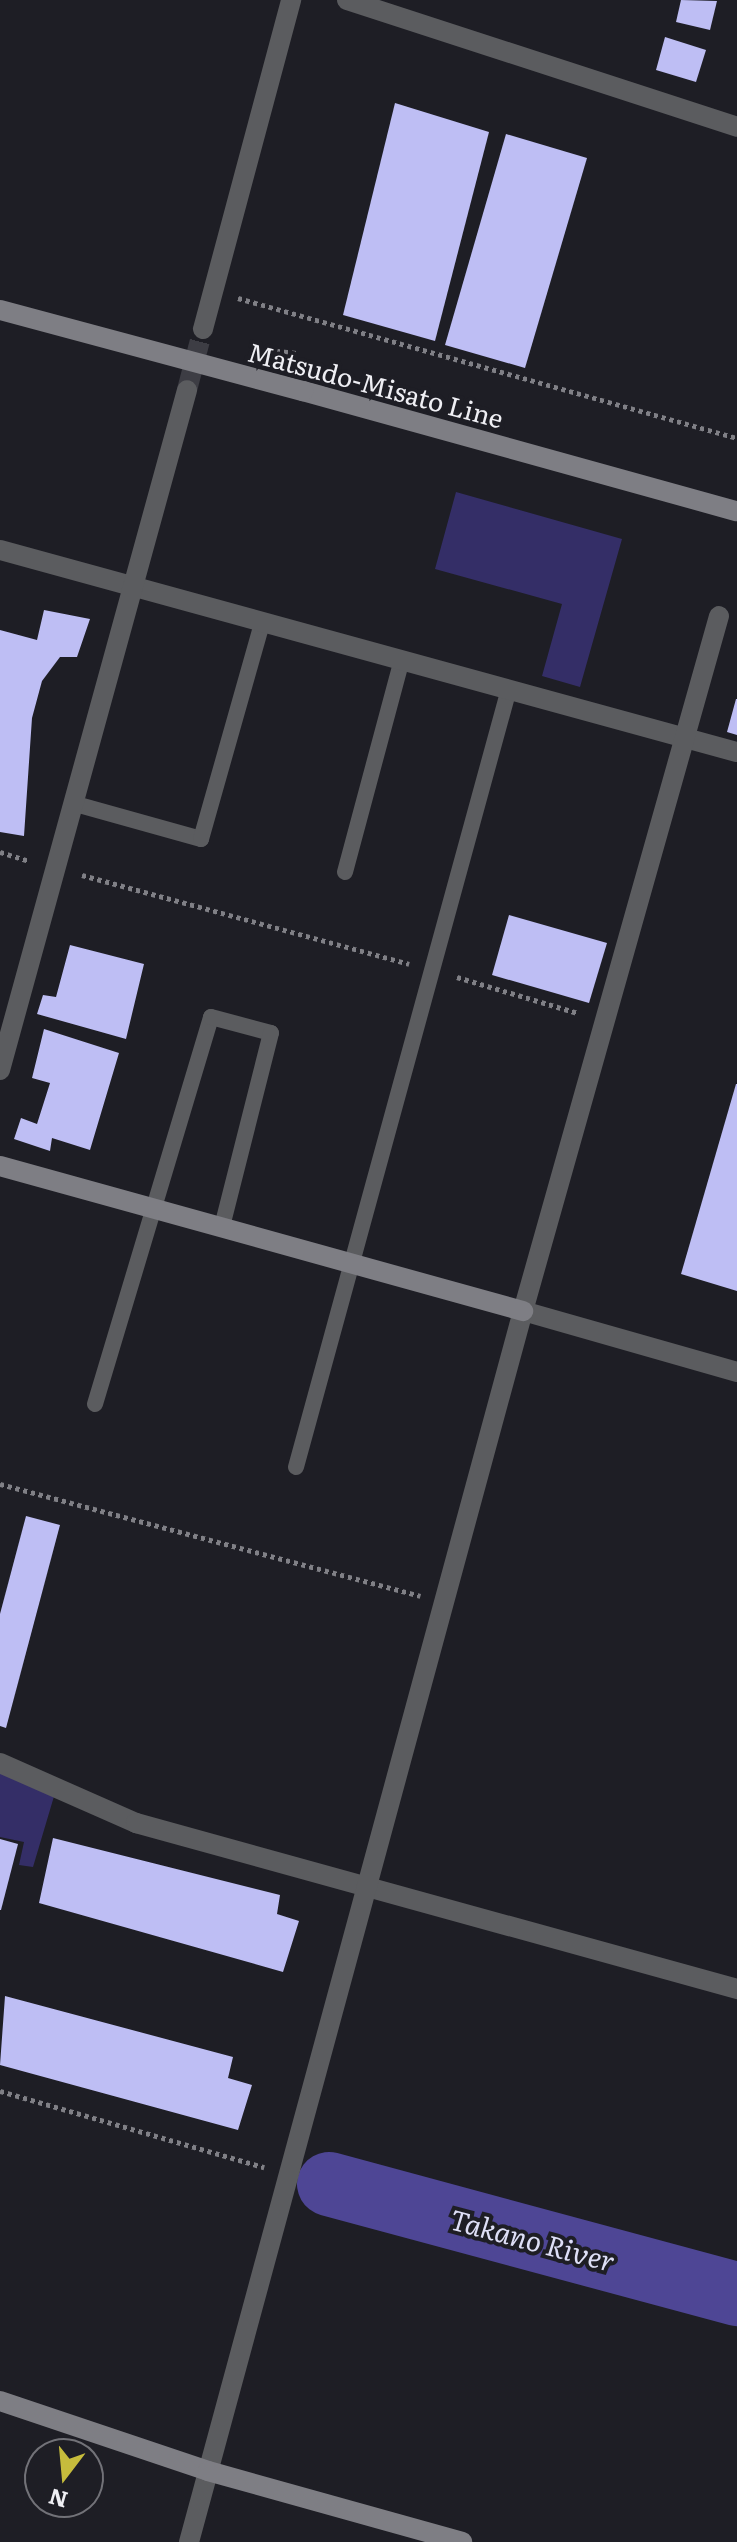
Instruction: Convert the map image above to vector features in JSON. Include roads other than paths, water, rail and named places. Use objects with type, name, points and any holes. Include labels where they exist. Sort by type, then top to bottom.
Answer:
[{"type":"street","points":[[203,329],[291,0]]},
{"type":"street","points":[[347,0],[737,127]]},
{"type":"street","name":"Matsudo-Misato Line","points":[[0,310],[737,511]]},
{"type":"street","points":[[0,1070],[187,390]]},
{"type":"street","points":[[0,550],[737,752]]},
{"type":"street","points":[[189,2542],[523,1311],[682,737],[719,616]]},
{"type":"street","points":[[0,1166],[737,1372]]},
{"type":"street","points":[[0,1763],[136,1823],[737,1989]]},
{"type":"street","points":[[0,2401],[208,2471],[462,2542]]},
{"type":"lane","points":[[72,803],[201,839],[262,623]]},
{"type":"lane","points":[[345,872],[402,660]]},
{"type":"lane","points":[[296,1467],[509,689]]},
{"type":"lane","points":[[95,1404],[151,1207],[211,1017],[271,1033],[222,1227]]},
{"type":"waterway","name":"Takano River","points":[[329,2184],[737,2294]]},
{"type":"tunnel","points":[[187,390],[203,329]]}]
